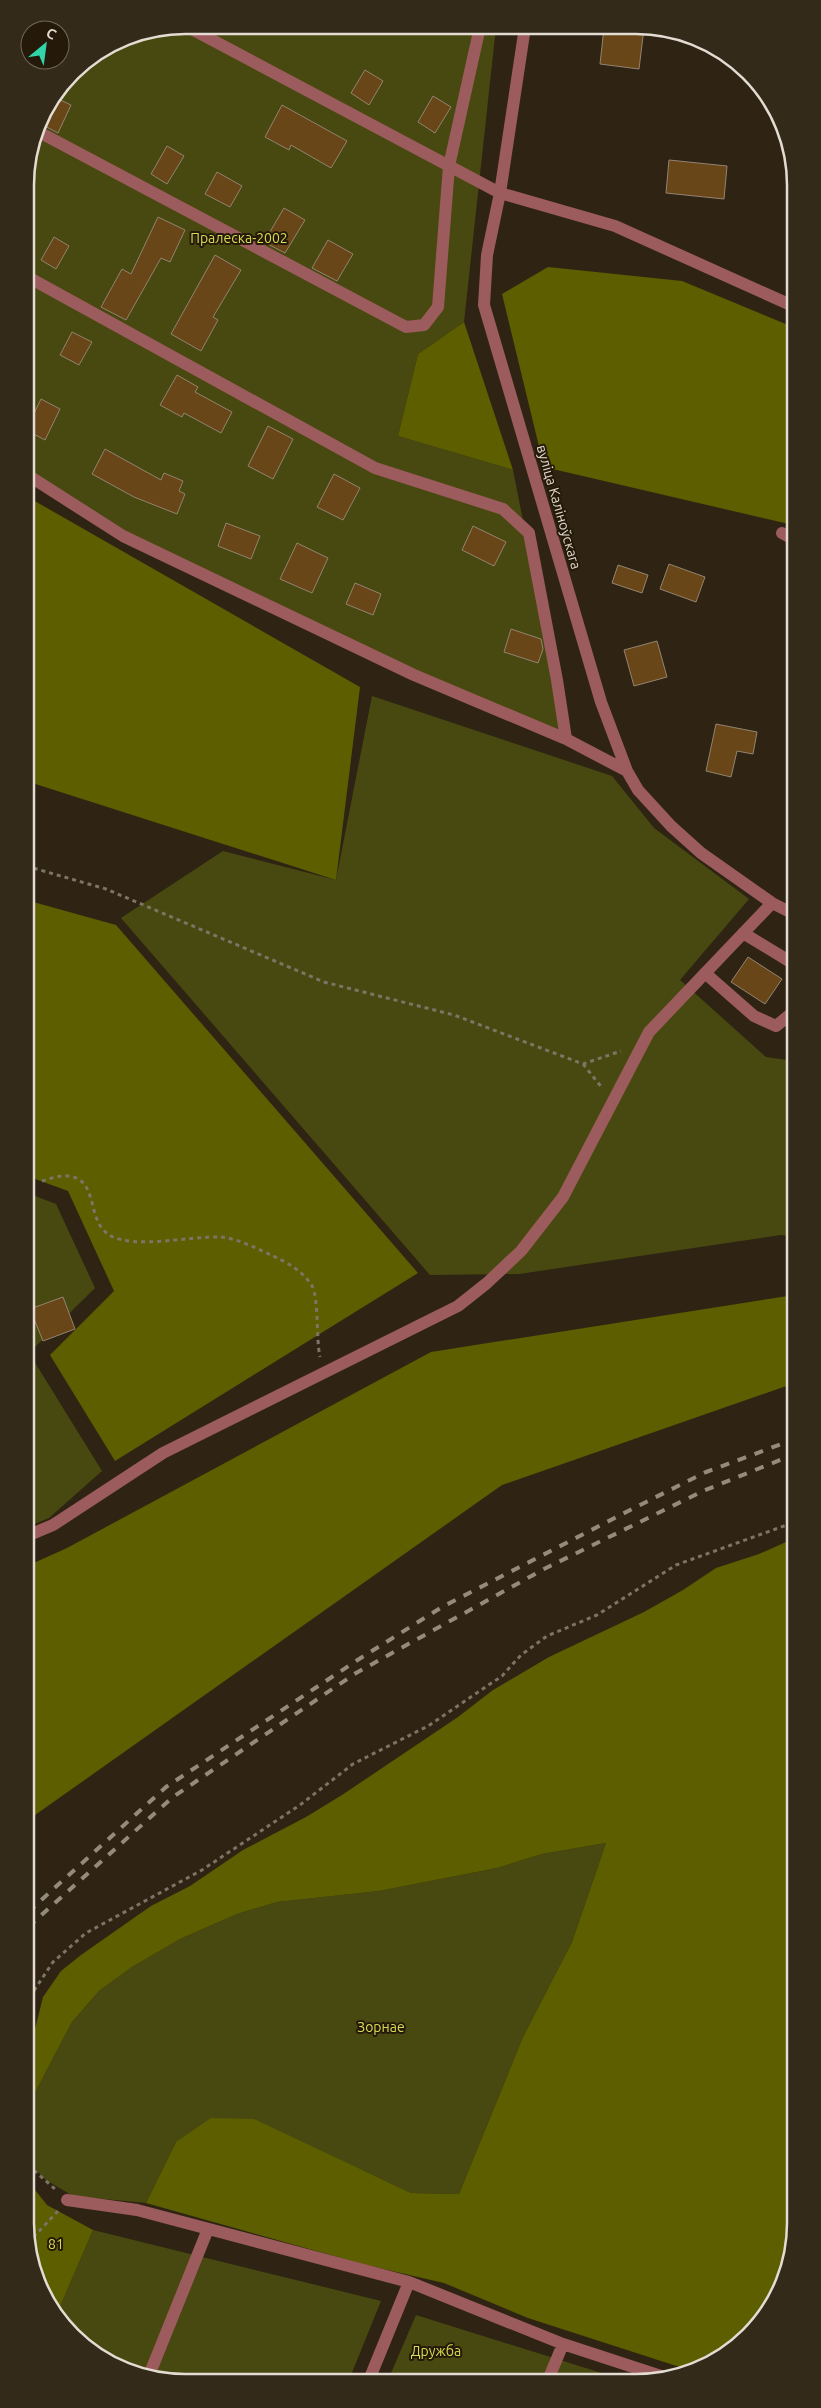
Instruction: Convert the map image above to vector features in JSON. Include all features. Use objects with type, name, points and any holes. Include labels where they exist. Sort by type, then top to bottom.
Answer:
[{"type":"street","points":[[201,34],[500,193],[615,226],[787,303]]},
{"type":"street","points":[[43,134],[406,327],[424,325],[438,307],[449,166],[478,34]]},
{"type":"street","name":"вуліца Каліноўскага","points":[[524,34],[500,193],[488,255],[484,305],[601,702],[627,771],[638,790],[670,826],[701,853],[787,910]]},
{"type":"street","points":[[34,280],[375,468],[503,509],[529,533],[558,680],[566,739]]},
{"type":"street","points":[[34,479],[122,536],[414,675],[566,739],[627,771]]},
{"type":"street","points":[[34,1533],[53,1525],[163,1453],[458,1306],[494,1277],[521,1251],[563,1197],[614,1103],[649,1032],[772,902]]},
{"type":"street","points":[[744,933],[787,960]]},
{"type":"street","points":[[705,973],[754,1016],[776,1026],[787,1018]]},
{"type":"street","points":[[67,2200],[137,2210],[409,2282],[563,2344],[652,2373]]},
{"type":"street","points":[[151,2370],[208,2229]]},
{"type":"street","points":[[372,2374],[409,2282]]},
{"type":"street","points":[[550,2374],[563,2344]]},
{"type":"path","points":[[34,868],[106,889],[324,982],[454,1015],[583,1064],[614,1103]]},
{"type":"path","points":[[583,1064],[618,1053],[626,1048]]},
{"type":"path","points":[[34,1182],[67,1175],[80,1180],[88,1186],[94,1212],[103,1228],[111,1236],[132,1241],[222,1237],[260,1250],[294,1267],[312,1286],[319,1355],[325,1372]]},
{"type":"path","points":[[34,1990],[53,1962],[86,1933],[202,1870],[300,1805],[353,1764],[428,1726],[502,1676],[521,1655],[547,1636],[596,1615],[676,1565],[787,1525]]},
{"type":"path","points":[[34,2170],[67,2200],[34,2236]]},
{"type":"green space","name":"Пралеска-2002","points":[[175,34],[495,34],[464,322],[418,354],[398,436],[513,470],[566,739],[123,536],[34,478],[34,175],[39,145],[45,127],[59,101],[85,71],[101,59],[127,45],[155,37]]},
{"type":"green space","points":[[548,267],[682,281],[787,325],[787,524],[544,467],[502,294]]},
{"type":"green space","points":[[464,322],[513,470],[398,436],[418,354]]},
{"type":"green space","points":[[34,501],[360,687],[336,880],[34,784]]},
{"type":"green space","points":[[372,696],[612,776],[654,828],[749,899],[680,980],[766,1057],[787,1060],[787,1236],[781,1235],[519,1274],[430,1275],[121,918],[223,851],[336,880]]},
{"type":"green space","points":[[34,902],[116,925],[418,1273],[115,1461],[50,1355],[114,1291],[68,1191],[34,1179]]},
{"type":"green space","points":[[34,1196],[56,1204],[95,1288],[34,1348]]},
{"type":"green space","points":[[787,1296],[787,1386],[502,1485],[34,1816],[34,1563],[67,1548],[431,1352]]},
{"type":"green space","points":[[34,1361],[102,1471],[49,1518],[34,1524]]},
{"type":"green space","points":[[787,1542],[787,2233],[779,2272],[772,2290],[750,2323],[720,2349],[703,2359],[680,2367],[528,2318],[444,2283],[366,2265],[146,2203],[176,2142],[211,2118],[254,2119],[411,2193],[459,2194],[523,2037],[572,1942],[606,1843],[542,1854],[497,1868],[379,1891],[277,1902],[237,1914],[180,1939],[132,1967],[99,1991],[72,2022],[34,2095],[35,2029],[43,1997],[61,1971],[81,1955],[151,1906],[190,1886],[243,1850],[306,1817],[342,1795],[458,1717],[493,1690],[549,1657],[644,1612],[683,1590],[716,1568],[759,1554]]},
{"type":"green space","name":"Зорнае","points":[[606,1843],[572,1942],[523,2037],[459,2194],[411,2193],[362,2170],[176,2142],[146,2203],[73,2196],[46,2180],[34,2168],[34,2095],[72,2022],[99,1991],[132,1967],[180,1939],[237,1914],[277,1902],[379,1891],[497,1868],[542,1854]]},
{"type":"green space","name":"81","points":[[34,2189],[47,2205],[93,2230],[60,2308],[49,2290],[37,2253],[34,2233]]},
{"type":"green space","points":[[93,2230],[381,2301],[351,2374],[184,2374],[155,2371],[118,2359],[101,2349],[78,2330],[60,2308]]},
{"type":"green space","name":"Дружба","points":[[416,2315],[605,2374],[391,2374]]},
{"type":"building","points":[[603,34],[643,34],[639,69],[600,64]]},
{"type":"building","points":[[365,70],[383,81],[369,105],[351,93]]},
{"type":"building","points":[[433,96],[451,107],[435,133],[418,122]]},
{"type":"building","points":[[60,100],[71,105],[58,133],[45,126]]},
{"type":"building","points":[[282,105],[347,141],[331,168],[291,145],[289,150],[265,137]]},
{"type":"building","points":[[167,146],[184,156],[167,184],[151,174]]},
{"type":"building","points":[[669,160],[727,166],[724,199],[666,193]]},
{"type":"building","points":[[217,172],[242,186],[230,207],[205,194]]},
{"type":"building","points":[[284,208],[305,220],[285,253],[264,242]]},
{"type":"building","points":[[158,217],[185,230],[170,262],[161,258],[126,320],[101,307],[122,269],[131,274]]},
{"type":"building","points":[[54,237],[69,246],[56,269],[41,260]]},
{"type":"building","points":[[328,240],[353,254],[337,281],[312,268]]},
{"type":"building","points":[[215,255],[241,270],[213,317],[218,320],[201,351],[171,334]]},
{"type":"building","points":[[72,332],[92,342],[79,365],[60,355]]},
{"type":"building","points":[[177,375],[198,387],[195,392],[232,412],[221,433],[184,413],[182,417],[160,405]]},
{"type":"building","points":[[41,399],[60,409],[45,440],[34,434],[34,413]]},
{"type":"building","points":[[268,426],[293,439],[273,479],[248,466]]},
{"type":"building","points":[[105,449],[161,480],[164,473],[183,481],[179,491],[185,494],[177,514],[134,497],[92,474]]},
{"type":"building","points":[[334,474],[360,488],[343,520],[317,507]]},
{"type":"building","points":[[226,523],[260,536],[251,559],[218,546]]},
{"type":"building","points":[[473,526],[506,542],[494,566],[462,550]]},
{"type":"building","points":[[297,543],[328,558],[312,593],[280,579]]},
{"type":"building","points":[[669,564],[705,577],[696,602],[660,589]]},
{"type":"building","points":[[618,565],[648,575],[642,593],[612,583]]},
{"type":"building","points":[[355,583],[381,594],[373,615],[346,604]]},
{"type":"building","points":[[511,629],[541,639],[543,649],[538,663],[504,652]]},
{"type":"building","points":[[657,641],[667,677],[634,686],[624,650]]},
{"type":"building","points":[[716,724],[757,732],[753,754],[737,751],[731,777],[706,771]]},
{"type":"building","points":[[748,957],[782,979],[765,1004],[731,982]]},
{"type":"building","points":[[63,1297],[75,1329],[43,1341],[34,1319],[34,1308]]},
{"type":"railway","points":[[34,1907],[166,1787],[356,1661],[442,1607],[706,1472],[787,1442]]},
{"type":"railway","points":[[34,1922],[173,1797],[356,1673],[544,1569],[703,1491],[787,1457]]}]
